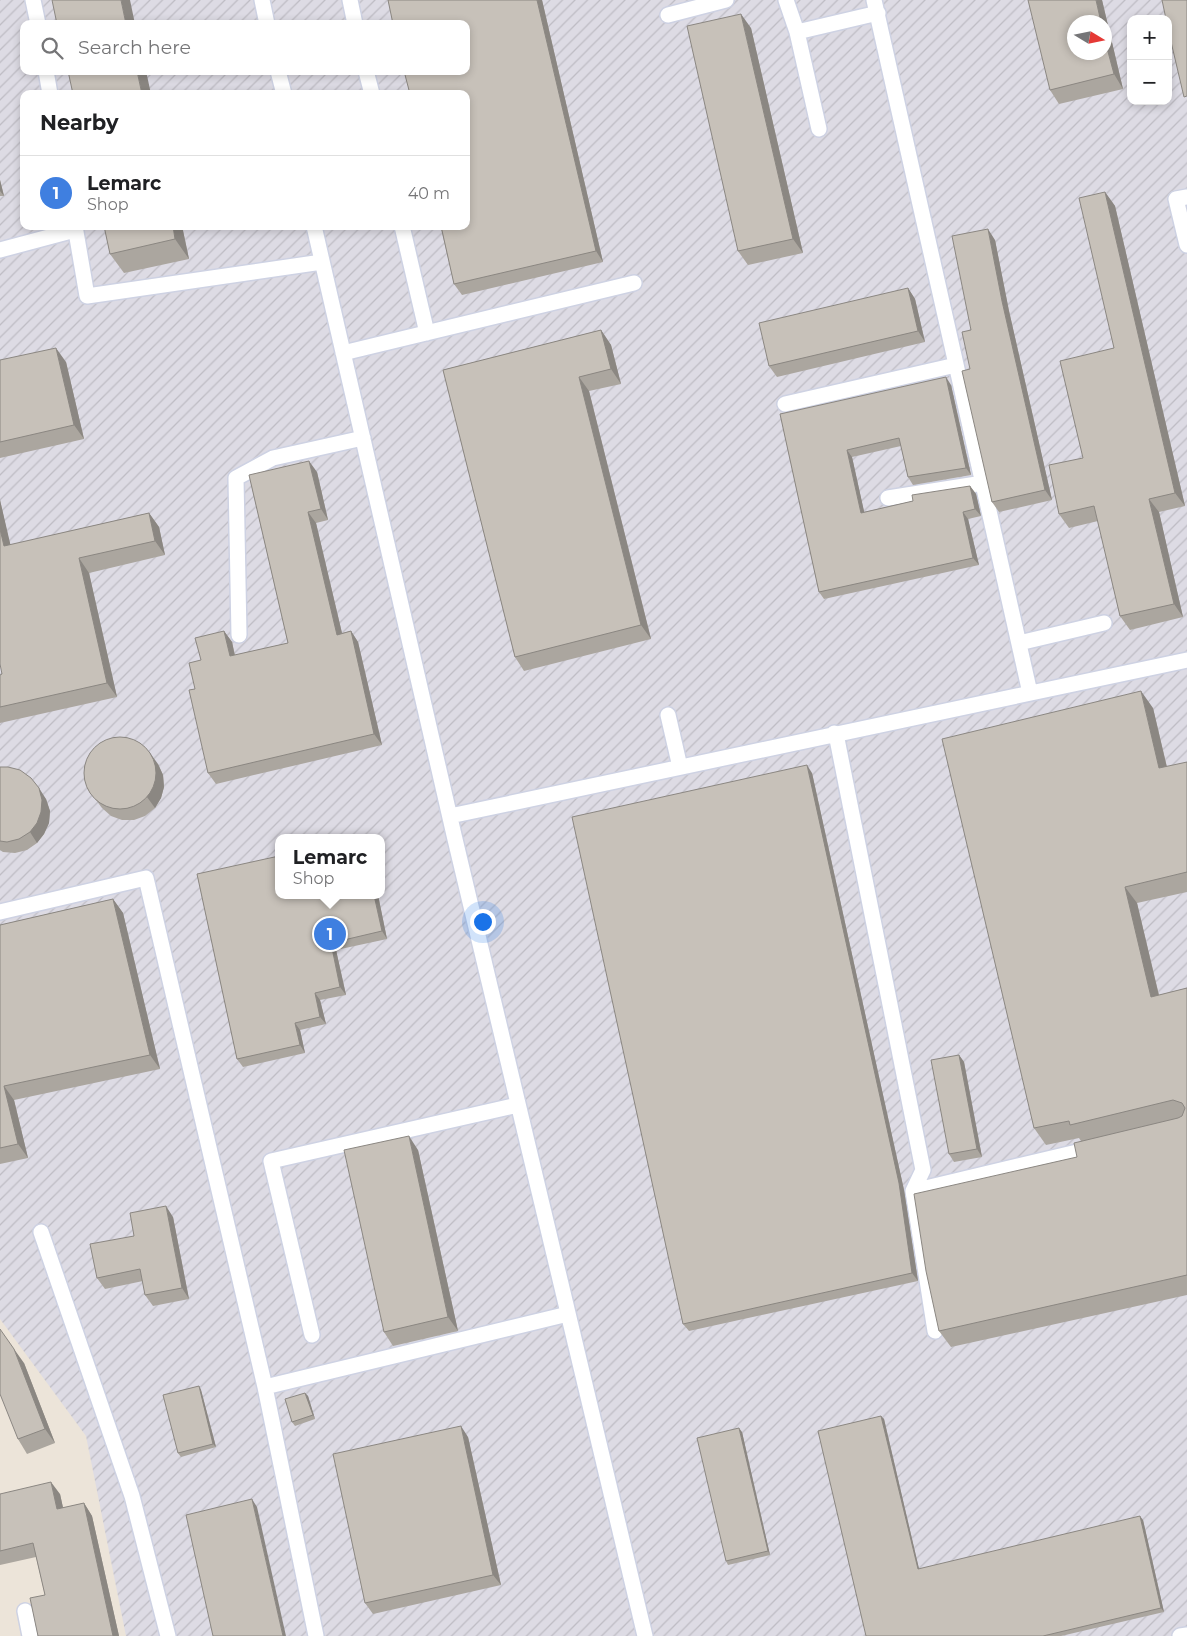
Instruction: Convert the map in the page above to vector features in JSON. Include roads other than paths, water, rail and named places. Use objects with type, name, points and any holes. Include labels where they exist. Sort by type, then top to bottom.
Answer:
[{"type":"lane","points":[[33,0],[37,20]]},
{"type":"lane","points":[[262,0],[266,20]]},
{"type":"lane","points":[[350,0],[354,20]]},
{"type":"lane","points":[[668,15],[726,0]]},
{"type":"lane","points":[[786,0],[797,32],[819,130]]},
{"type":"lane","points":[[797,32],[876,7],[1030,693]]},
{"type":"lane","points":[[47,75],[49,90]]},
{"type":"lane","points":[[279,75],[283,90]]},
{"type":"lane","points":[[367,75],[371,90]]},
{"type":"lane","points":[[1187,197],[1176,200],[1187,245]]},
{"type":"lane","points":[[0,250],[68,230]]},
{"type":"lane","points":[[75,230],[88,296],[322,262]]},
{"type":"lane","points":[[315,230],[450,816],[645,1636]]},
{"type":"lane","points":[[403,230],[427,333]]},
{"type":"lane","points":[[343,353],[634,283]]},
{"type":"lane","points":[[786,404],[956,365]]},
{"type":"lane","points":[[239,635],[236,478],[273,458],[362,438]]},
{"type":"lane","points":[[888,498],[983,483]]},
{"type":"lane","points":[[1018,643],[1104,623]]},
{"type":"lane","points":[[450,816],[1187,660]]},
{"type":"lane","points":[[668,715],[680,767]]},
{"type":"lane","points":[[835,734],[923,1170],[913,1191],[935,1331]]},
{"type":"lane","points":[[0,912],[146,878],[266,1387],[316,1636]]},
{"type":"lane","points":[[312,1335],[271,1161],[518,1104]]},
{"type":"lane","points":[[913,1191],[1111,1144]]},
{"type":"lane","points":[[41,1232],[132,1496],[168,1636]]},
{"type":"lane","points":[[266,1387],[568,1314]]},
{"type":"lane","points":[[25,1612],[30,1636]]},
{"type":"lane","points":[[1180,1636],[1187,1635]]},
{"type":"place","name":"Lemarc","points":[[330,934]]}]
